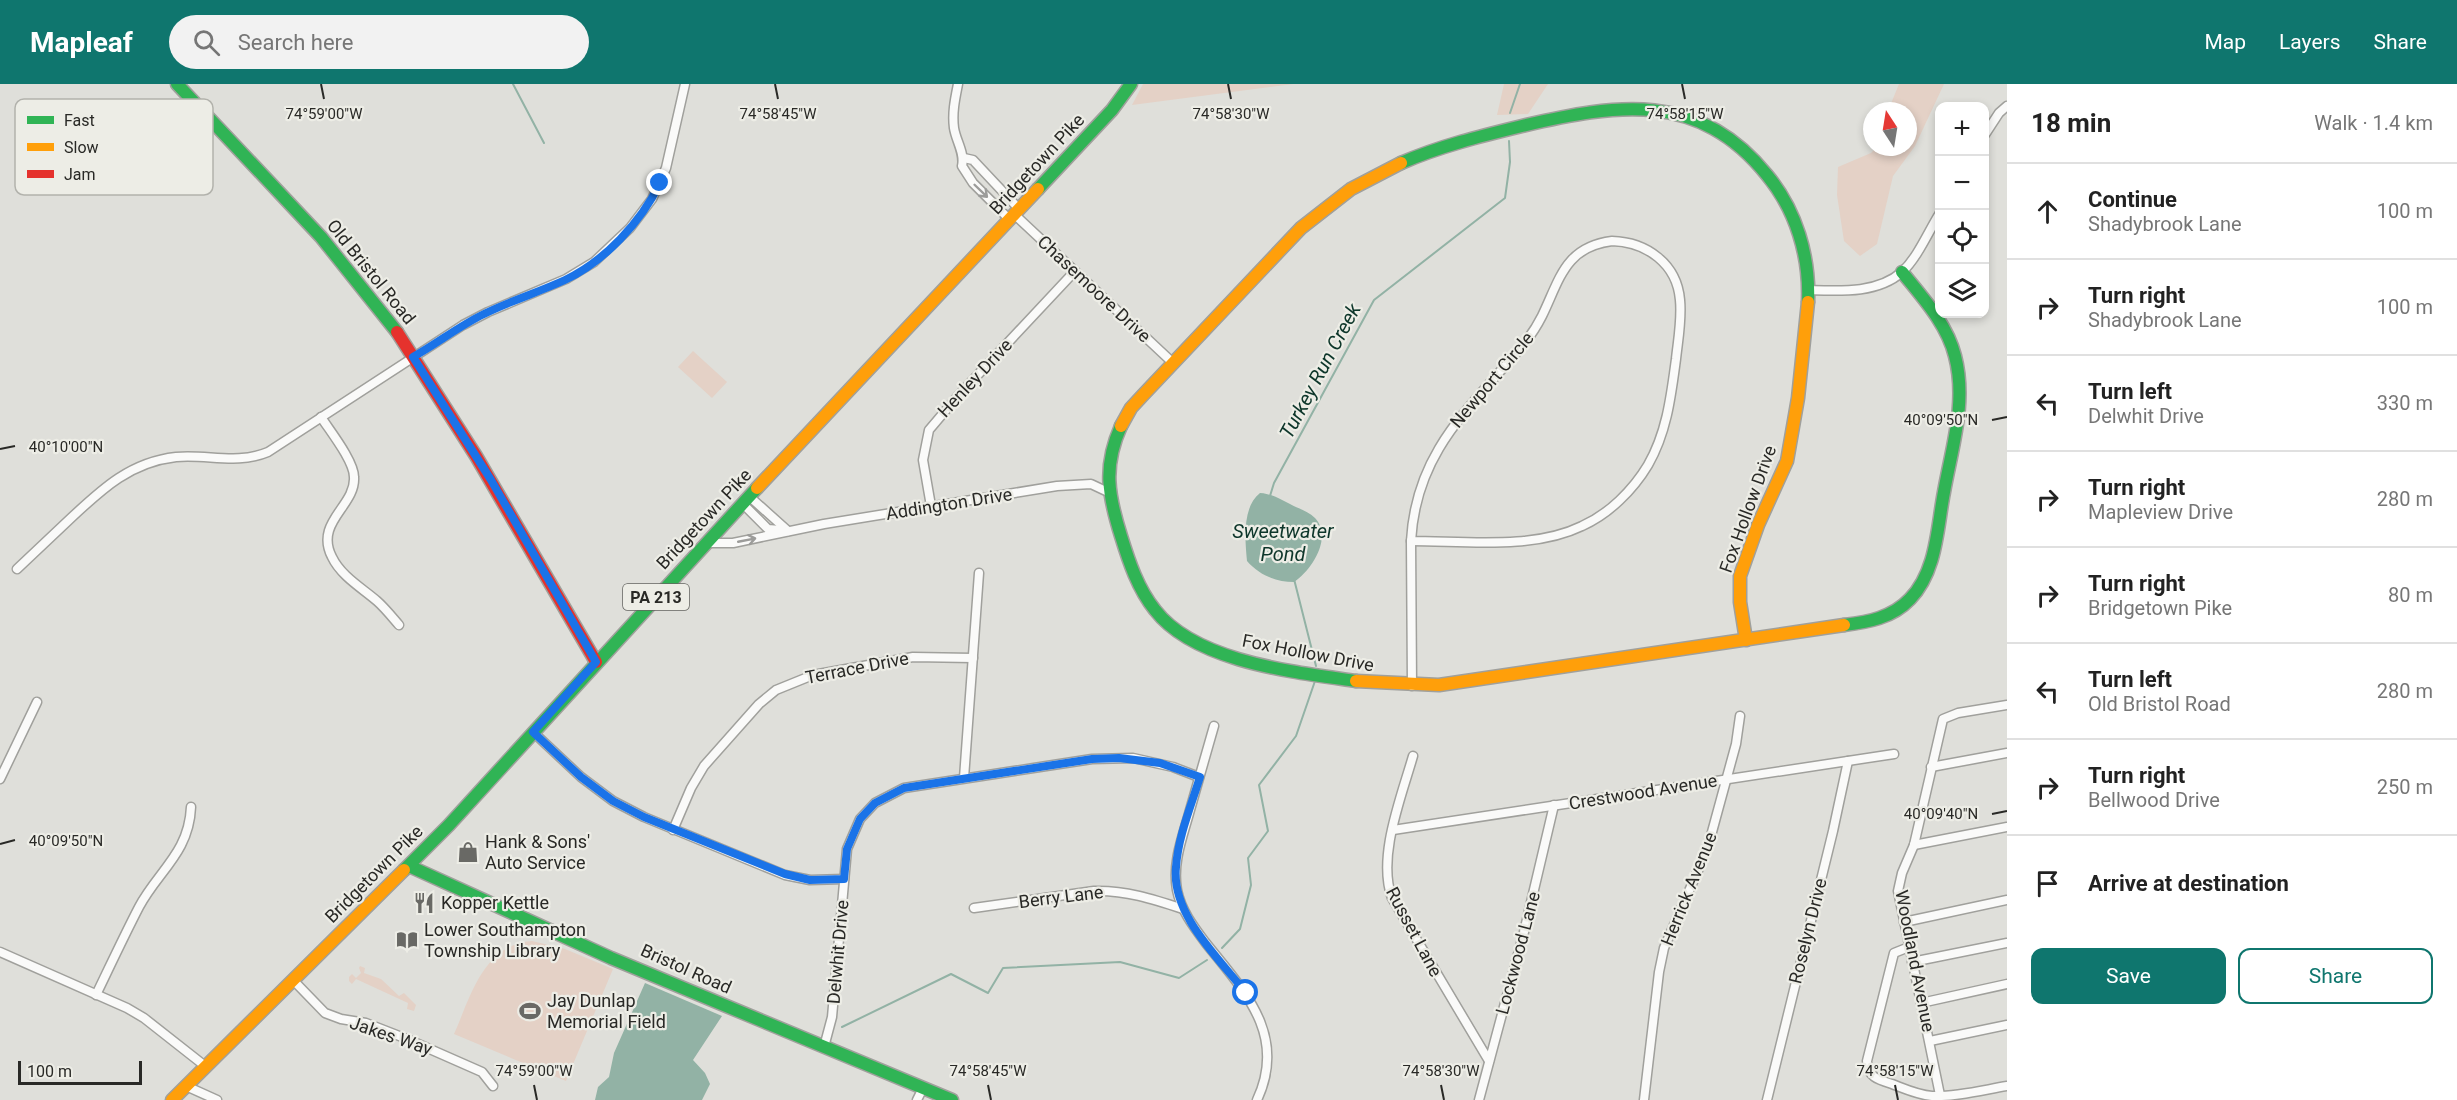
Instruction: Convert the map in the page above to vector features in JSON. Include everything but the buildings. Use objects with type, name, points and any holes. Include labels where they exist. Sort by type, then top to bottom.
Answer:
[{"type":"main road","name":"Old Bristol Road","points":[[177,84],[192,99]]},
{"type":"main road","name":"Bridgetown Pike","points":[[172,1100],[409,866],[705,543],[1112,110],[1131,84]]},
{"type":"main road","name":"Fox Hollow Drive","points":[[1600,109],[1652,109],[1677,114],[1720,132],[1745,150],[1773,180],[1796,220],[1804,249],[1808,290],[1796,415],[1790,447],[1746,557],[1739,581],[1746,640],[1452,684],[1412,686],[1354,682],[1218,654],[1187,640],[1160,618],[1144,597],[1133,574],[1108,492],[1110,459],[1124,419],[1172,362],[1296,231],[1332,202],[1370,177],[1404,160],[1448,145],[1600,109]]},
{"type":"main road","name":"Old Bristol Road","points":[[213,120],[366,290],[413,357],[491,480],[596,662]]},
{"type":"main road","points":[[1746,640],[1879,619],[1890,615],[1907,603],[1923,582],[1956,431],[1959,382],[1954,355],[1944,328],[1902,272]]},
{"type":"main road","name":"Bristol Road","points":[[409,866],[477,898],[952,1100]]},
{"type":"street","points":[[17,569],[105,486],[129,470],[179,457],[239,460],[259,456],[476,318],[584,269],[630,228],[652,199],[663,176],[685,84]]},
{"type":"street","points":[[958,84],[954,103],[954,127],[964,158],[962,166],[969,179],[1015,215]]},
{"type":"street","points":[[1989,128],[1999,113],[2007,106]]},
{"type":"street","points":[[964,158],[973,160],[1015,215]]},
{"type":"street","name":"Chasemoore Drive","points":[[1015,215],[1172,362]]},
{"type":"street","points":[[1808,290],[1841,291],[1869,288],[1902,272],[1935,221]]},
{"type":"street","name":"Newport Circle","points":[[1411,541],[1525,541],[1555,537],[1596,519],[1626,494],[1656,451],[1671,397],[1681,302],[1673,275],[1660,258],[1633,243],[1612,241],[1593,244],[1568,262],[1541,317],[1524,344],[1449,432],[1435,452],[1416,501],[1411,541],[1412,686]]},
{"type":"street","name":"Henley Drive","points":[[931,507],[923,460],[929,429],[1075,271]]},
{"type":"street","points":[[321,417],[348,461],[355,478],[352,490],[332,522],[327,536],[328,548],[337,566],[380,603],[399,625]]},
{"type":"street","name":"Addington Drive","points":[[705,543],[733,543],[788,531],[1057,486],[1091,484],[1108,492]]},
{"type":"street","name":"Addington Drive","points":[[746,500],[768,529],[788,531]]},
{"type":"street","points":[[964,778],[979,573]]},
{"type":"street","name":"Terrace Drive","points":[[673,830],[704,766],[759,704],[776,690],[798,679],[813,675],[913,657],[973,658]]},
{"type":"street","points":[[0,779],[37,702]]},
{"type":"street","name":"Woodland Avenue","points":[[1940,1095],[1898,886],[1914,845],[1941,722],[1945,717],[2007,705]]},
{"type":"street","name":"Herrick Avenue","points":[[1644,1100],[1648,1082],[1659,972],[1664,948],[1703,860],[1736,744],[1740,716]]},
{"type":"street","points":[[1214,726],[1177,857],[1175,881],[1183,909],[1192,925],[1246,993],[1260,1017],[1267,1045],[1267,1067],[1257,1100]]},
{"type":"street","points":[[533,732],[574,772],[613,801],[673,830],[793,877],[819,880],[844,879]]},
{"type":"street","points":[[1931,768],[2007,753]]},
{"type":"street","name":"Crestwood Avenue","points":[[1393,830],[1894,754]]},
{"type":"street","name":"Russet Lane","points":[[1413,756],[1393,830],[1386,867],[1392,898],[1489,1061]]},
{"type":"street","name":"Delwhit Drive","points":[[824,1047],[832,1017],[844,879],[850,838],[860,819],[875,803],[904,788],[1092,759],[1119,758],[1160,763],[1200,777]]},
{"type":"street","name":"Roselyn Drive","points":[[1767,1100],[1848,761]]},
{"type":"street","name":"Lockwood Lane","points":[[1479,1100],[1524,932],[1554,805]]},
{"type":"street","points":[[96,995],[140,905],[184,841],[190,821],[191,807]]},
{"type":"street","points":[[1914,845],[2007,827]]},
{"type":"street","name":"Berry Lane","points":[[974,908],[1094,891],[1114,891],[1156,900],[1183,909]]},
{"type":"street","points":[[1904,922],[2007,900]]},
{"type":"street","points":[[1912,962],[2007,943]]},
{"type":"street","points":[[1909,947],[1894,953],[1867,1061],[1873,1077],[1920,1094],[1940,1095],[2007,1086]]},
{"type":"street","points":[[0,952],[144,1018],[205,1066]]},
{"type":"street","name":"Jakes Way","points":[[293,980],[325,1012],[341,1019],[366,1023],[482,1072],[493,1086]]},
{"type":"street","points":[[1921,1003],[2007,984]]},
{"type":"street","points":[[1930,1041],[2007,1025]]},
{"type":"street","points":[[186,1086],[217,1100]]},
{"type":"street","points":[[917,1100],[923,1088]]},
{"type":"shaded area","points":[[1143,84],[1294,84],[1132,105]]},
{"type":"shaded area","points":[[1504,84],[1548,84],[1528,114],[1497,115]]},
{"type":"shaded area","points":[[1899,84],[1944,84],[1917,142],[1917,102],[1892,102]]},
{"type":"shaded area","points":[[1864,156],[1908,156],[1893,176],[1877,244],[1860,256],[1844,241],[1837,195],[1838,167]]},
{"type":"shaded area","points":[[693,351],[727,382],[712,398],[678,367]]},
{"type":"shaded area","name":"Jay Dunlap Memorial Field","points":[[532,941],[565,949],[613,969],[566,1081],[454,1034],[473,989],[490,962],[515,945]]},
{"type":"shaded area","points":[[360,966],[365,968],[364,973],[381,979],[399,996],[404,993],[416,1005],[414,1011],[407,1009],[408,1003],[356,979],[352,984],[349,977],[352,974],[356,978],[361,973]]},
{"type":"water","name":"Sweetwater Pond","points":[[1260,493],[1272,496],[1306,512],[1315,518],[1320,526],[1322,534],[1318,553],[1307,570],[1294,582],[1268,577],[1247,561],[1245,534],[1247,515],[1254,499]]},
{"type":"water","points":[[645,983],[722,1016],[693,1060],[705,1073],[710,1084],[702,1100],[595,1100],[598,1087],[609,1077],[614,1053]]},
{"type":"waterway","points":[[513,84],[544,143]]},
{"type":"waterway","name":"Turkey Run Creek","points":[[1510,113],[1520,84]]},
{"type":"waterway","name":"Turkey Run Creek","points":[[1270,496],[1274,483],[1374,300],[1505,198],[1510,162],[1509,141]]},
{"type":"waterway","name":"Turkey Run Creek","points":[[1294,579],[1316,666]]},
{"type":"waterway","name":"Turkey Run Creek","points":[[1222,948],[1240,929],[1251,885],[1248,858],[1268,831],[1259,785],[1296,736],[1315,681]]},
{"type":"waterway","name":"Turkey Run Creek","points":[[842,1027],[951,974],[988,993],[1003,968],[1120,962],[1179,978],[1207,960]]},
{"type":"traffic: fast","points":[[177,84],[191,99]]},
{"type":"traffic: fast","points":[[1038,189],[1112,110],[1131,84]]},
{"type":"traffic: fast","points":[[1401,163],[1431,151],[1476,138],[1590,112],[1623,109],[1654,110],[1684,116],[1713,128],[1741,148],[1777,189],[1793,218],[1804,251],[1808,302]]},
{"type":"traffic: fast","points":[[213,122],[321,237],[397,332]]},
{"type":"traffic: fast","points":[[1844,625],[1871,620],[1895,611],[1910,599],[1926,576],[1934,548],[1957,424],[1958,373],[1951,344],[1933,312],[1902,272]]},
{"type":"traffic: fast","points":[[1121,426],[1115,441],[1110,468],[1109,481],[1113,507],[1135,575],[1155,610],[1173,628],[1195,642],[1220,653],[1276,668],[1356,681]]},
{"type":"traffic: fast","points":[[404,870],[449,825],[757,488]]},
{"type":"traffic: fast","points":[[409,866],[611,958],[952,1100]]},
{"type":"traffic: slow","points":[[1121,426],[1131,408],[1301,228],[1351,189],[1401,163]]},
{"type":"traffic: slow","points":[[757,488],[1038,189]]},
{"type":"traffic: slow","points":[[1746,640],[1740,602],[1740,576],[1758,525],[1787,461],[1798,398],[1808,302]]},
{"type":"traffic: slow","points":[[1356,681],[1439,685],[1844,625]]},
{"type":"traffic: slow","points":[[172,1100],[404,870]]},
{"type":"traffic: jam","points":[[397,332],[476,456],[596,662]]},
{"type":"place","name":"Hank & Sons' Auto Service","points":[[468,852]]},
{"type":"place","name":"Kopper Kettle","points":[[424,903]]},
{"type":"place","name":"Lower Southampton Township Library","points":[[407,940]]},
{"type":"place","name":"Jay Dunlap Memorial Field","points":[[530,1011]]},
{"type":"route","points":[[660,183],[643,213],[594,262],[566,279],[476,318],[413,357],[491,480],[596,662],[533,732],[562,761],[613,801],[673,830],[793,877],[810,880],[844,879],[847,849],[854,828],[875,803],[904,788],[1092,759],[1133,758],[1173,766],[1200,777],[1177,857],[1175,881],[1177,893],[1192,925],[1246,993]]}]
